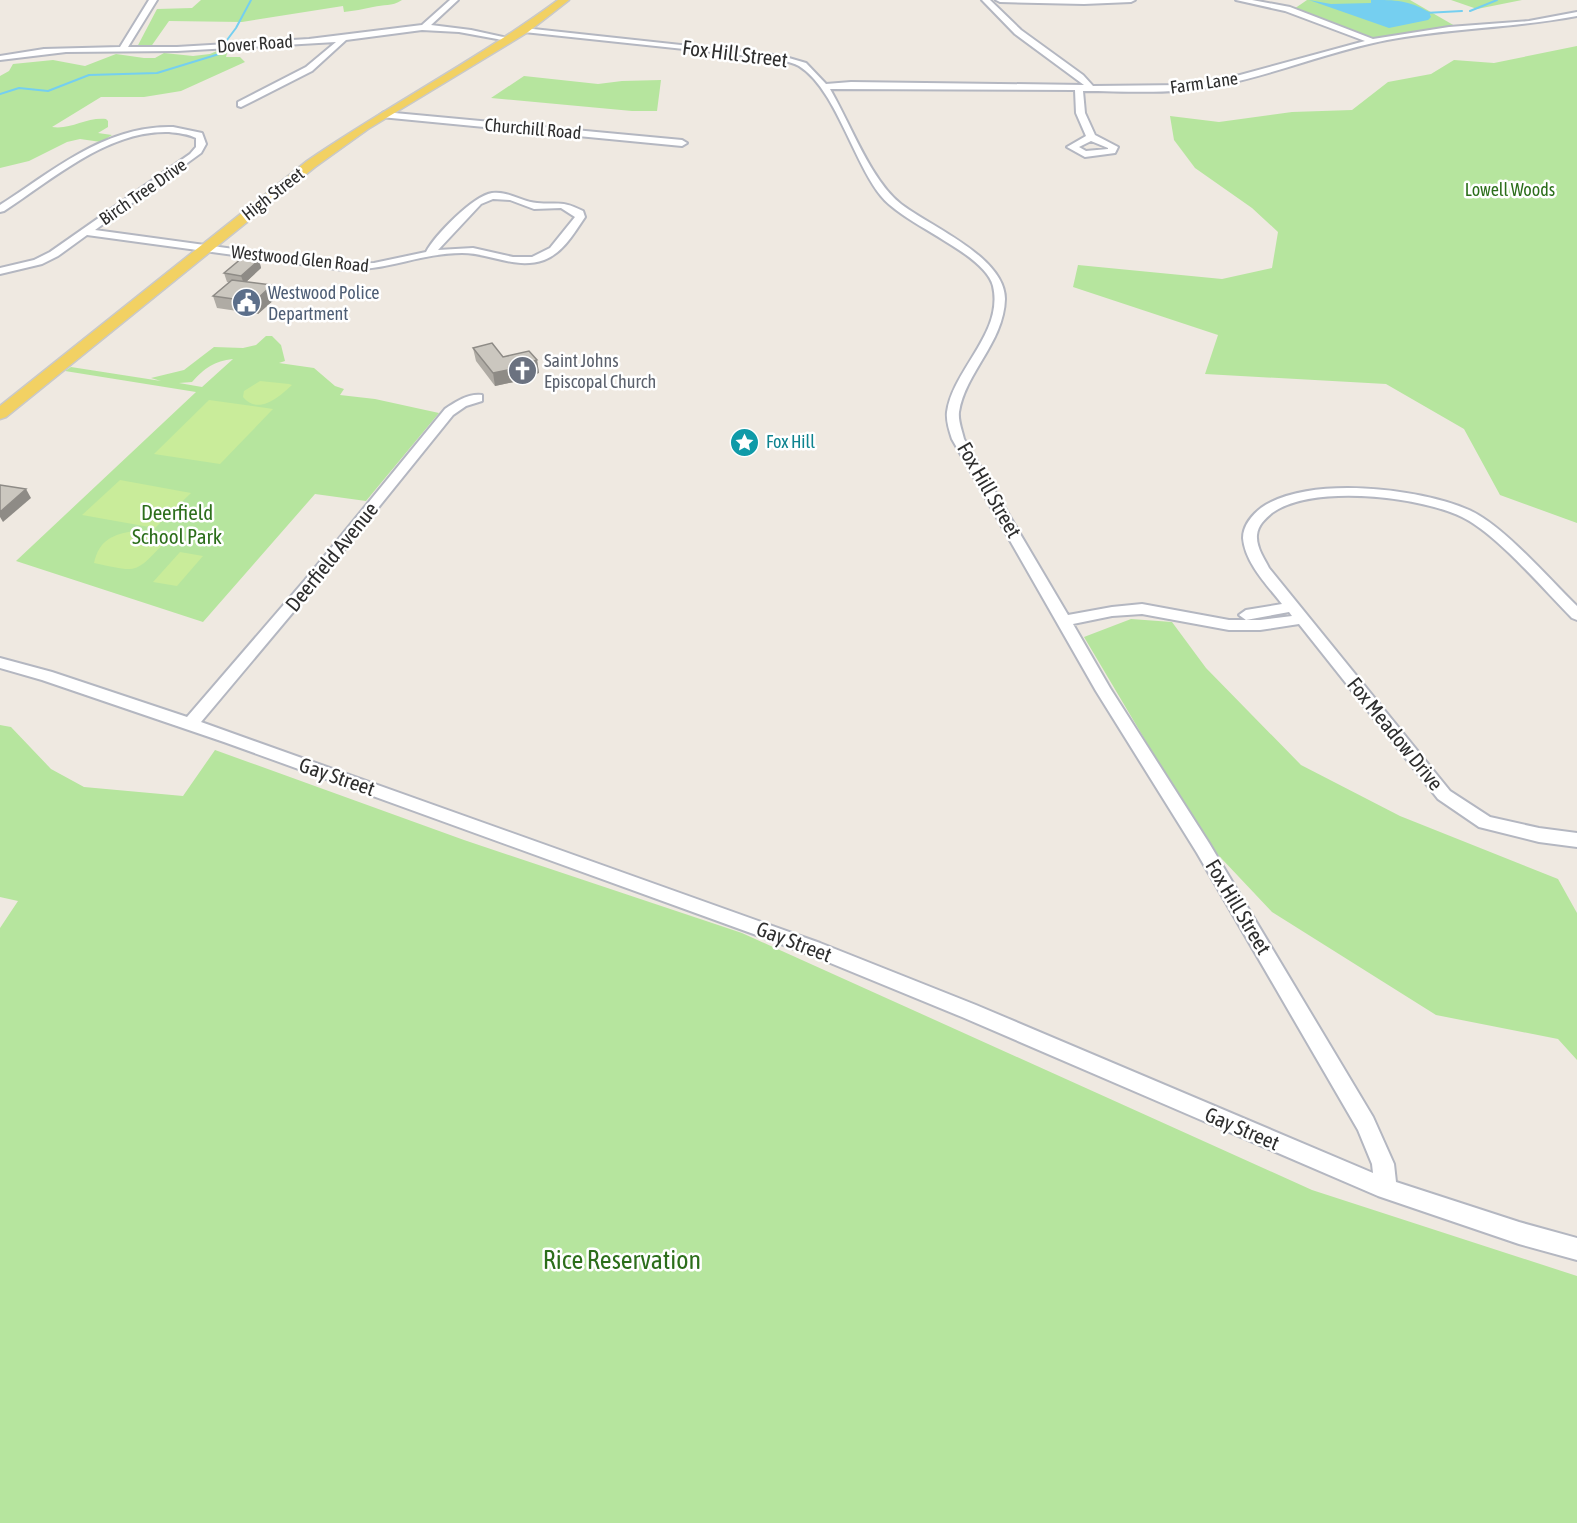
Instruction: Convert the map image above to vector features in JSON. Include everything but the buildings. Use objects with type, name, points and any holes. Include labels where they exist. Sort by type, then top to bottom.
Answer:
[{"type":"main road","name":"High Street","points":[[0,414],[311,164],[384,115],[524,30],[564,0]]},
{"type":"street","points":[[122,50],[153,0]]},
{"type":"street","points":[[424,27],[454,0]]},
{"type":"street","points":[[986,0],[1018,32],[1080,77],[1090,87]]},
{"type":"street","points":[[1000,0],[1131,0]]},
{"type":"street","points":[[1240,0],[1287,9],[1372,41]]},
{"type":"street","name":"Farm Lane","points":[[824,87],[851,85],[1158,89],[1201,87],[1257,75],[1372,41],[1449,29],[1530,24],[1577,14]]},
{"type":"street","name":"Dover Road","points":[[0,58],[55,50],[122,50],[343,39],[378,31],[424,27],[451,28],[508,39]]},
{"type":"street","name":"Fox Hill Street","points":[[524,30],[794,61],[808,68],[824,87],[884,194],[916,219],[980,262],[998,283],[999,298],[994,323],[955,404],[953,422],[963,449],[1145,760],[1203,848],[1366,1124],[1383,1164],[1386,1189]]},
{"type":"street","points":[[241,105],[303,72],[336,48],[343,39]]},
{"type":"street","points":[[1079,87],[1078,98],[1085,126],[1091,137]]},
{"type":"street","name":"Churchill Road","points":[[384,115],[682,143]]},
{"type":"street","name":"Birch Tree Drive","points":[[0,209],[99,145],[117,137],[147,129],[169,128],[199,135],[202,143],[200,150],[194,156],[54,254],[38,262],[0,271]]},
{"type":"street","name":"Westwood Glen Road","points":[[86,232],[353,268],[382,266],[464,250],[485,253],[515,262],[541,258],[556,248],[580,217],[579,213],[563,205],[534,206],[511,197],[487,198],[471,209],[435,245],[430,255]]},
{"type":"street","name":"Deerfield Avenue","points":[[190,724],[310,583],[449,412],[462,403],[478,398]]},
{"type":"street","name":"Fox Meadow Drive","points":[[1577,615],[1489,528],[1458,510],[1435,504],[1387,496],[1328,491],[1285,498],[1269,506],[1257,519],[1250,534],[1252,549],[1263,570],[1444,795],[1485,822],[1539,835],[1577,840]]},
{"type":"street","points":[[1062,616],[1138,609],[1172,611],[1218,624],[1257,625],[1297,613]]},
{"type":"street","name":"Gay Street","points":[[0,663],[190,724],[813,948],[969,1011],[1386,1189],[1509,1230],[1577,1249]]},
{"type":"green space","points":[[201,0],[402,0],[348,12],[344,12],[343,6],[242,22],[169,21],[150,48],[136,49],[157,9],[192,8]]},
{"type":"green space","points":[[1307,0],[1410,0],[1455,26],[1379,38],[1369,37],[1294,9]]},
{"type":"green space","points":[[1451,0],[1522,0],[1477,9]]},
{"type":"green space","name":"Lowell Woods","points":[[1577,46],[1577,523],[1500,495],[1464,429],[1386,384],[1205,374],[1218,335],[1073,287],[1078,265],[1222,279],[1272,268],[1278,232],[1252,208],[1195,168],[1174,140],[1170,116],[1219,122],[1292,112],[1352,110],[1388,82],[1431,74],[1454,60],[1494,63]]},
{"type":"green space","points":[[226,47],[228,50],[226,57],[240,57],[245,62],[181,91],[144,97],[101,97],[52,127],[66,127],[106,119],[108,127],[98,133],[112,135],[101,142],[80,139],[67,142],[29,161],[0,168],[0,76],[9,71],[13,64],[53,60],[85,66],[116,54],[144,58],[155,58],[164,53],[193,56],[210,54]]},
{"type":"green space","points":[[524,76],[598,84],[661,80],[657,111],[632,111],[491,98]]},
{"type":"green space","name":"Deerfield School Park","points":[[266,336],[272,336],[281,345],[285,361],[279,363],[314,368],[335,386],[344,389],[340,395],[375,399],[439,413],[366,501],[315,494],[203,622],[16,561],[196,392],[65,371],[71,367],[161,381],[151,378],[184,370],[214,347],[243,348],[256,345]],"holes":[[[233,359],[202,387],[179,383],[192,382],[210,366],[220,361]]]},
{"type":"green space","points":[[260,381],[292,385],[269,402],[256,405],[243,397],[244,391]]},
{"type":"green space","points":[[209,400],[273,409],[220,464],[154,454]]},
{"type":"green space","points":[[120,480],[191,493],[155,528],[82,515]]},
{"type":"green space","points":[[135,531],[154,533],[165,542],[141,566],[128,569],[94,563],[99,549],[108,540],[120,534]]},
{"type":"green space","points":[[180,552],[203,556],[177,586],[153,582]]},
{"type":"green space","points":[[1131,619],[1172,622],[1206,668],[1301,765],[1400,816],[1558,879],[1577,913],[1577,1060],[1558,1039],[1436,1015],[1272,912],[1205,841],[1084,637]]},
{"type":"green space","name":"Rice Reservation","points":[[0,725],[11,727],[51,769],[84,787],[183,796],[215,750],[464,840],[742,933],[1312,1190],[1577,1276],[1577,1523],[0,1523],[0,928],[18,901],[0,897]]},
{"type":"water","points":[[1309,0],[1331,4],[1371,3],[1371,0],[1388,0],[1415,5],[1429,12],[1431,17],[1428,20],[1389,28]]},
{"type":"waterway","points":[[224,44],[236,28],[251,0]]},
{"type":"waterway","points":[[1470,11],[1497,0]]},
{"type":"waterway","points":[[1425,13],[1462,11]]},
{"type":"waterway","points":[[0,94],[19,88],[48,91],[89,75],[157,73],[219,54],[224,48]]},
{"type":"place","name":"Westwood Police Department","points":[[247,303]]},
{"type":"place","name":"Saint Johns Episcopal Church","points":[[523,371]]},
{"type":"place","name":"Fox Hill","points":[[745,442]]}]
